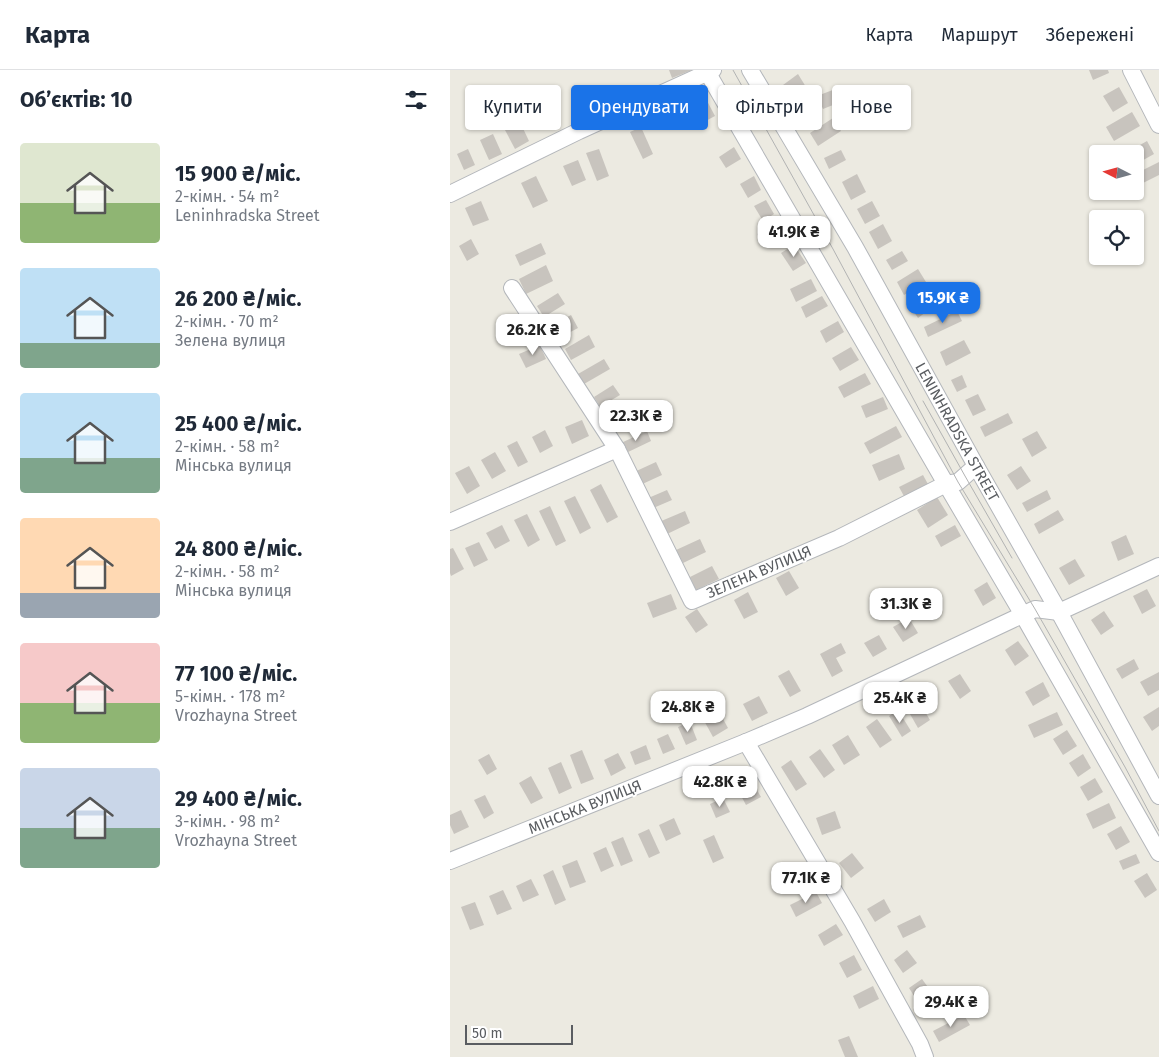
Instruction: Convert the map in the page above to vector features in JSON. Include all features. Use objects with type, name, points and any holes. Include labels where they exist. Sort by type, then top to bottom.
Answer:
[{"type":"street","name":"LENINHRADSKA STREET","points":[[750,70],[855,247],[1059,612],[1159,796]]},
{"type":"street","points":[[1131,70],[1159,124]]},
{"type":"street","points":[[450,194],[579,131],[709,71],[1159,853]]},
{"type":"street","name":"ЗЕЛЕНА ВУЛИЦЯ","points":[[512,288],[617,449],[692,602],[839,538],[946,484],[958,482],[976,466]]},
{"type":"street","points":[[450,522],[617,449]]},
{"type":"street","points":[[1059,612],[1159,566]]},
{"type":"street","name":"МІНСЬКА ВУЛИЦЯ","points":[[450,861],[807,716],[1035,609],[1059,612]]},
{"type":"street","points":[[746,742],[852,920],[920,1044],[925,1057]]},
{"type":"building","points":[[669,70],[692,70],[672,78]]},
{"type":"building","points":[[1089,70],[1108,70],[1109,73],[1093,80]]},
{"type":"building","points":[[798,74],[805,85],[783,85]]},
{"type":"building","points":[[1119,87],[1128,103],[1113,112],[1103,96]]},
{"type":"building","points":[[832,90],[832,105],[823,109],[822,94]]},
{"type":"building","points":[[708,103],[715,116],[708,120]]},
{"type":"building","points":[[1132,112],[1140,126],[1114,141],[1106,127]]},
{"type":"building","points":[[832,119],[832,130],[841,131],[818,146],[810,133],[815,130],[822,130],[822,125]]},
{"type":"building","points":[[505,130],[524,130],[529,141],[515,149]]},
{"type":"building","points":[[642,130],[653,154],[643,159],[630,132]]},
{"type":"building","points":[[493,134],[502,154],[489,160],[480,140]]},
{"type":"building","points":[[1147,141],[1154,154],[1144,160],[1144,145],[1140,145]]},
{"type":"building","points":[[734,147],[741,159],[726,168],[719,157]]},
{"type":"building","points":[[468,149],[475,165],[464,170],[457,154]]},
{"type":"building","points":[[599,149],[609,176],[597,181],[586,153]]},
{"type":"building","points":[[841,150],[846,160],[829,169],[824,158]]},
{"type":"building","points":[[578,160],[586,180],[572,186],[563,166]]},
{"type":"building","points":[[1159,162],[1159,175],[1144,182],[1144,170]]},
{"type":"building","points":[[857,174],[866,192],[851,200],[842,182]]},
{"type":"building","points":[[536,176],[548,201],[533,208],[521,183]]},
{"type":"building","points":[[754,176],[761,190],[748,198],[740,184]]},
{"type":"building","points":[[766,200],[774,214],[763,221],[754,206]]},
{"type":"building","points":[[481,201],[489,220],[473,226],[465,208]]},
{"type":"building","points":[[872,201],[880,216],[865,224],[857,209]]},
{"type":"building","points":[[779,222],[786,236],[765,247],[757,234]]},
{"type":"building","points":[[883,224],[892,241],[878,249],[869,232]]},
{"type":"building","points":[[471,239],[479,254],[467,261],[459,246]]},
{"type":"building","points":[[541,243],[546,254],[520,266],[515,255]]},
{"type":"building","points":[[794,245],[806,263],[793,271],[781,253]]},
{"type":"building","points":[[902,251],[908,261],[892,270],[886,260]]},
{"type":"building","points":[[546,265],[553,281],[526,294],[519,279]]},
{"type":"building","points":[[918,269],[926,282],[904,295],[897,282]]},
{"type":"building","points":[[811,279],[817,291],[796,302],[790,289]]},
{"type":"building","points":[[558,293],[565,304],[544,317],[537,306]]},
{"type":"building","points":[[822,296],[828,306],[806,318],[801,307]]},
{"type":"building","points":[[922,296],[930,309],[918,318],[909,304]]},
{"type":"building","points":[[957,311],[962,321],[928,337],[924,327]]},
{"type":"building","points":[[571,315],[578,328],[559,338],[552,325]]},
{"type":"building","points":[[838,321],[844,332],[826,343],[820,331]]},
{"type":"building","points":[[589,335],[595,347],[571,360],[565,349]]},
{"type":"building","points":[[964,340],[971,353],[946,366],[940,352]]},
{"type":"building","points":[[540,345],[546,359],[526,368],[519,354]]},
{"type":"building","points":[[851,347],[859,360],[840,371],[832,358]]},
{"type":"building","points":[[604,359],[610,369],[584,384],[578,374]]},
{"type":"building","points":[[865,373],[871,384],[844,398],[838,387]]},
{"type":"building","points":[[962,375],[967,387],[957,392],[951,380]]},
{"type":"building","points":[[613,385],[620,395],[600,407],[594,397]]},
{"type":"building","points":[[978,394],[986,410],[973,416],[965,400]]},
{"type":"building","points":[[883,397],[888,409],[866,418],[861,406]]},
{"type":"building","points":[[628,409],[635,421],[615,433],[608,420]]},
{"type":"building","points":[[1008,413],[1013,423],[985,437],[980,427]]},
{"type":"building","points":[[582,420],[589,436],[572,444],[565,427]]},
{"type":"building","points":[[896,426],[902,437],[870,454],[864,443]]},
{"type":"building","points":[[545,430],[553,446],[540,453],[532,437]]},
{"type":"building","points":[[647,431],[651,441],[626,453],[621,443]]},
{"type":"building","points":[[1037,431],[1047,448],[1032,457],[1022,439]]},
{"type":"building","points":[[517,441],[528,462],[518,467],[507,446]]},
{"type":"building","points":[[495,452],[506,471],[492,479],[481,460]]},
{"type":"building","points":[[899,454],[905,469],[879,481],[872,465]]},
{"type":"building","points":[[656,462],[662,475],[638,486],[632,473]]},
{"type":"building","points":[[469,466],[480,486],[467,494],[455,473]]},
{"type":"building","points":[[1021,466],[1031,481],[1017,490],[1007,475]]},
{"type":"building","points":[[923,475],[929,486],[905,498],[899,487]]},
{"type":"building","points":[[601,484],[618,517],[607,523],[590,490]]},
{"type":"building","points":[[667,490],[672,500],[651,509],[646,499]]},
{"type":"building","points":[[1047,490],[1051,499],[1027,512],[1022,503]]},
{"type":"building","points":[[575,496],[591,528],[580,534],[564,501]]},
{"type":"building","points":[[937,497],[948,515],[928,528],[917,510]]},
{"type":"building","points":[[550,506],[566,541],[556,546],[539,511]]},
{"type":"building","points":[[1058,510],[1064,520],[1039,534],[1034,524]]},
{"type":"building","points":[[685,511],[690,523],[665,535],[659,522]]},
{"type":"building","points":[[527,514],[540,540],[528,547],[514,520]]},
{"type":"building","points":[[502,525],[510,541],[495,549],[486,533]]},
{"type":"building","points":[[955,525],[961,536],[941,547],[935,536]]},
{"type":"building","points":[[1126,535],[1134,554],[1118,561],[1111,542]]},
{"type":"building","points":[[700,539],[706,552],[683,563],[676,550]]},
{"type":"building","points":[[479,542],[488,560],[474,567],[465,548]]},
{"type":"building","points":[[453,548],[464,569],[451,576],[450,549]]},
{"type":"building","points":[[1075,559],[1085,576],[1069,585],[1059,568]]},
{"type":"building","points":[[712,566],[719,579],[696,590],[690,577]]},
{"type":"building","points":[[789,571],[799,588],[786,596],[776,578]]},
{"type":"building","points":[[987,582],[996,598],[983,606],[974,590]]},
{"type":"building","points":[[1147,589],[1156,606],[1142,614],[1133,596]]},
{"type":"building","points":[[748,592],[758,612],[744,619],[734,600]]},
{"type":"building","points":[[671,594],[677,609],[653,618],[647,603]]},
{"type":"building","points":[[697,609],[708,625],[696,633],[685,617]]},
{"type":"building","points":[[1104,611],[1114,626],[1101,635],[1091,620]]},
{"type":"building","points":[[909,618],[918,633],[903,642],[893,627]]},
{"type":"building","points":[[879,635],[887,649],[873,657],[864,643]]},
{"type":"building","points":[[1018,641],[1029,656],[1015,666],[1005,650]]},
{"type":"building","points":[[841,643],[846,653],[836,658],[843,671],[832,677],[820,654]]},
{"type":"building","points":[[1134,659],[1139,669],[1122,679],[1116,669]]},
{"type":"building","points":[[789,670],[801,691],[790,697],[778,676]]},
{"type":"building","points":[[1159,672],[1159,690],[1148,696],[1140,682]]},
{"type":"building","points":[[960,674],[971,691],[960,699],[948,681]]},
{"type":"building","points":[[1043,682],[1050,696],[1033,706],[1025,692]]},
{"type":"building","points":[[759,696],[768,713],[752,721],[743,704]]},
{"type":"building","points":[[918,700],[930,720],[918,728],[906,707]]},
{"type":"building","points":[[1159,707],[1159,726],[1152,731],[1143,717]]},
{"type":"building","points":[[717,708],[728,728],[713,737],[702,717]]},
{"type":"building","points":[[898,710],[911,731],[902,737],[889,716]]},
{"type":"building","points":[[1057,712],[1063,725],[1034,738],[1028,725]]},
{"type":"building","points":[[877,719],[892,740],[880,748],[866,727]]},
{"type":"building","points":[[690,722],[697,740],[686,745],[678,727]]},
{"type":"building","points":[[1067,730],[1077,746],[1063,755],[1053,739]]},
{"type":"building","points":[[668,734],[675,749],[663,754],[657,739]]},
{"type":"building","points":[[848,735],[860,755],[844,765],[832,745]]},
{"type":"building","points":[[646,745],[651,759],[635,765],[630,752]]},
{"type":"building","points":[[820,749],[835,770],[824,778],[809,757]]},
{"type":"building","points":[[582,750],[594,779],[581,784],[570,755]]},
{"type":"building","points":[[618,753],[626,768],[611,776],[604,760]]},
{"type":"building","points":[[489,754],[497,769],[487,775],[478,760]]},
{"type":"building","points":[[1083,754],[1091,768],[1078,777],[1069,763]]},
{"type":"building","points":[[791,760],[807,784],[796,791],[781,767]]},
{"type":"building","points":[[561,762],[572,788],[559,794],[548,768]]},
{"type":"building","points":[[531,776],[543,798],[531,804],[519,783]]},
{"type":"building","points":[[1095,778],[1103,792],[1088,801],[1080,787]]},
{"type":"building","points":[[753,783],[761,797],[746,805],[739,792]]},
{"type":"building","points":[[485,795],[494,813],[484,819],[474,800]]},
{"type":"building","points":[[723,798],[730,812],[716,818],[710,804]]},
{"type":"building","points":[[1109,803],[1116,818],[1093,829],[1086,814]]},
{"type":"building","points":[[461,810],[469,827],[454,834],[450,825],[450,815]]},
{"type":"building","points":[[835,811],[841,828],[822,835],[816,818]]},
{"type":"building","points":[[674,818],[681,834],[666,841],[659,825]]},
{"type":"building","points":[[1121,826],[1130,842],[1116,850],[1107,834]]},
{"type":"building","points":[[649,829],[660,853],[649,858],[638,834]]},
{"type":"building","points":[[714,835],[724,858],[713,863],[703,840]]},
{"type":"building","points":[[623,837],[633,861],[621,866],[611,842]]},
{"type":"building","points":[[606,847],[614,866],[601,872],[593,853]]},
{"type":"building","points":[[852,853],[864,868],[851,878],[839,863]]},
{"type":"building","points":[[1136,854],[1140,863],[1123,870],[1119,861]]},
{"type":"building","points":[[577,860],[586,882],[570,888],[562,866]]},
{"type":"building","points":[[800,863],[806,874],[781,887],[775,876]]},
{"type":"building","points":[[553,870],[566,900],[555,905],[543,875]]},
{"type":"building","points":[[1147,873],[1157,890],[1145,898],[1134,881]]},
{"type":"building","points":[[531,879],[539,895],[523,902],[516,886]]},
{"type":"building","points":[[503,890],[512,909],[497,915],[489,896]]},
{"type":"building","points":[[816,892],[822,903],[796,917],[790,905]]},
{"type":"building","points":[[884,899],[891,912],[875,922],[867,909]]},
{"type":"building","points":[[475,902],[484,925],[470,930],[461,907]]},
{"type":"building","points":[[920,915],[926,927],[903,938],[897,926]]},
{"type":"building","points":[[836,924],[843,935],[824,946],[818,935]]},
{"type":"building","points":[[907,950],[917,963],[903,973],[894,960]]},
{"type":"building","points":[[854,955],[862,970],[847,978],[839,963]]},
{"type":"building","points":[[922,979],[930,990],[916,999],[909,988]]},
{"type":"building","points":[[873,986],[879,999],[859,1009],[853,996]]},
{"type":"building","points":[[936,996],[944,1009],[929,1018],[921,1005]]},
{"type":"building","points":[[964,1015],[970,1025],[939,1042],[933,1031]]},
{"type":"building","points":[[849,1036],[858,1057],[845,1057],[838,1040]]},
{"type":"tram line","points":[[733,70],[833,249],[958,482],[1035,609],[1125,767],[1159,831]]},
{"type":"tram line","points":[[923,401],[1012,558]]}]
